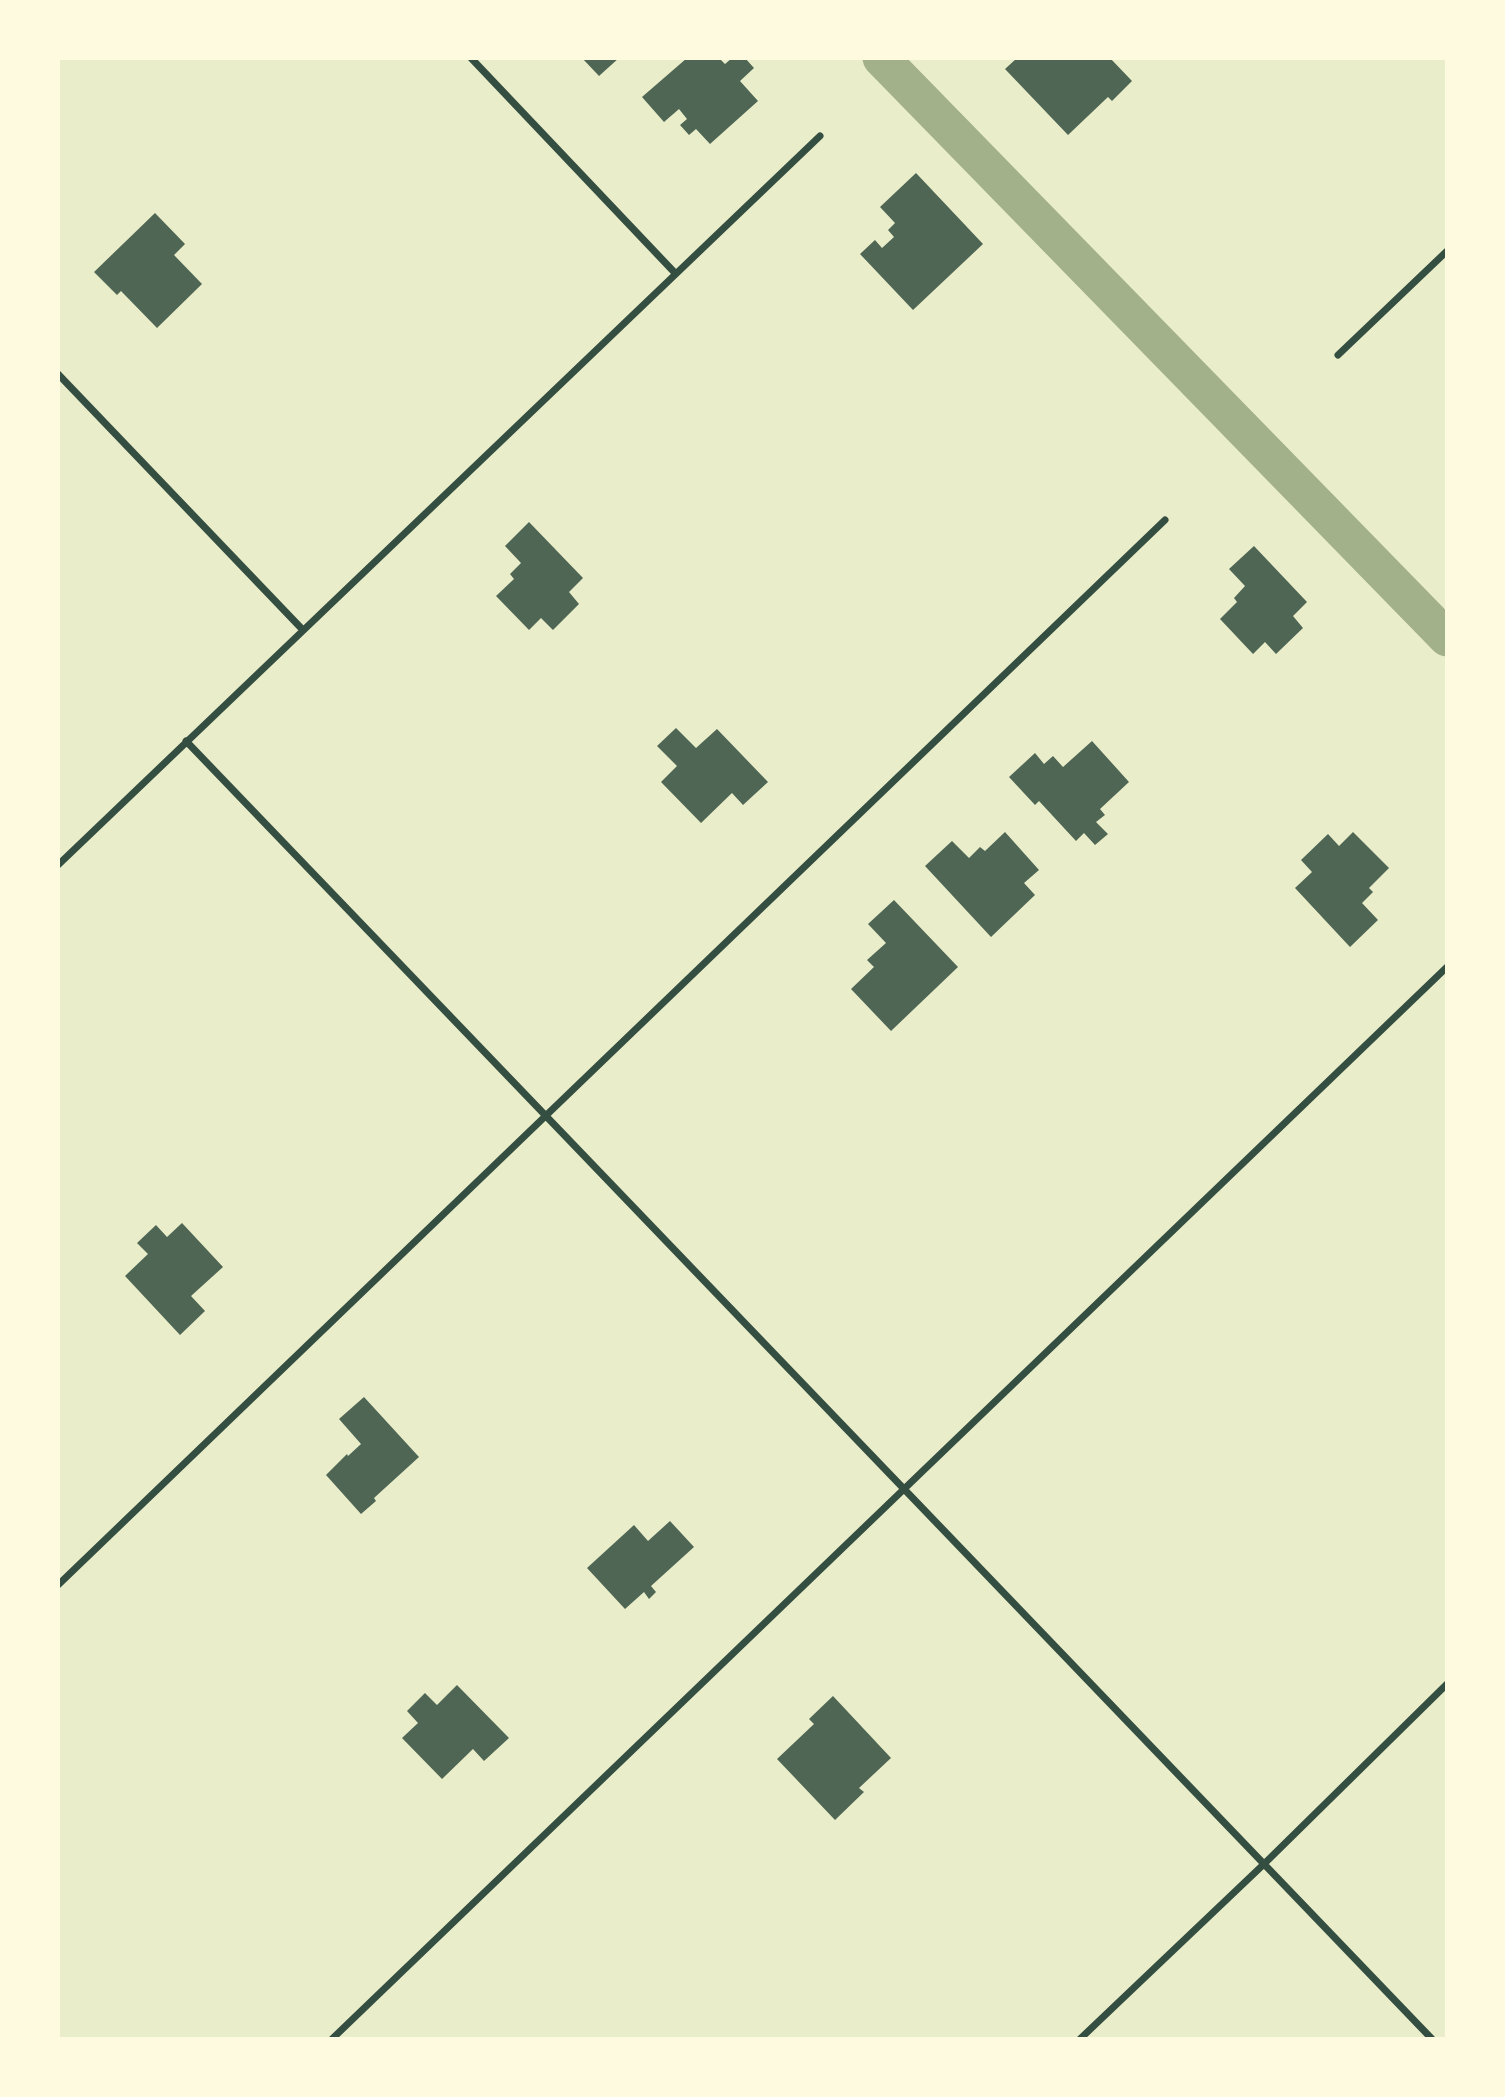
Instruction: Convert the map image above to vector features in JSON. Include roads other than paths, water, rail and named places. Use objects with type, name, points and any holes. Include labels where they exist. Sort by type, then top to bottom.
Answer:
[{"type":"street","points":[[471,58],[676,273]]},
{"type":"street","points":[[58,865],[820,136]]},
{"type":"street","points":[[1338,355],[1447,251]]},
{"type":"street","points":[[58,374],[302,629]]},
{"type":"street","points":[[58,1585],[1166,520]]},
{"type":"street","points":[[186,741],[1432,2039]]},
{"type":"street","points":[[332,2039],[1447,967]]},
{"type":"street","points":[[1080,2039],[1264,1864],[1447,1684]]},
{"type":"waterway","points":[[881,58],[1447,638]]}]
